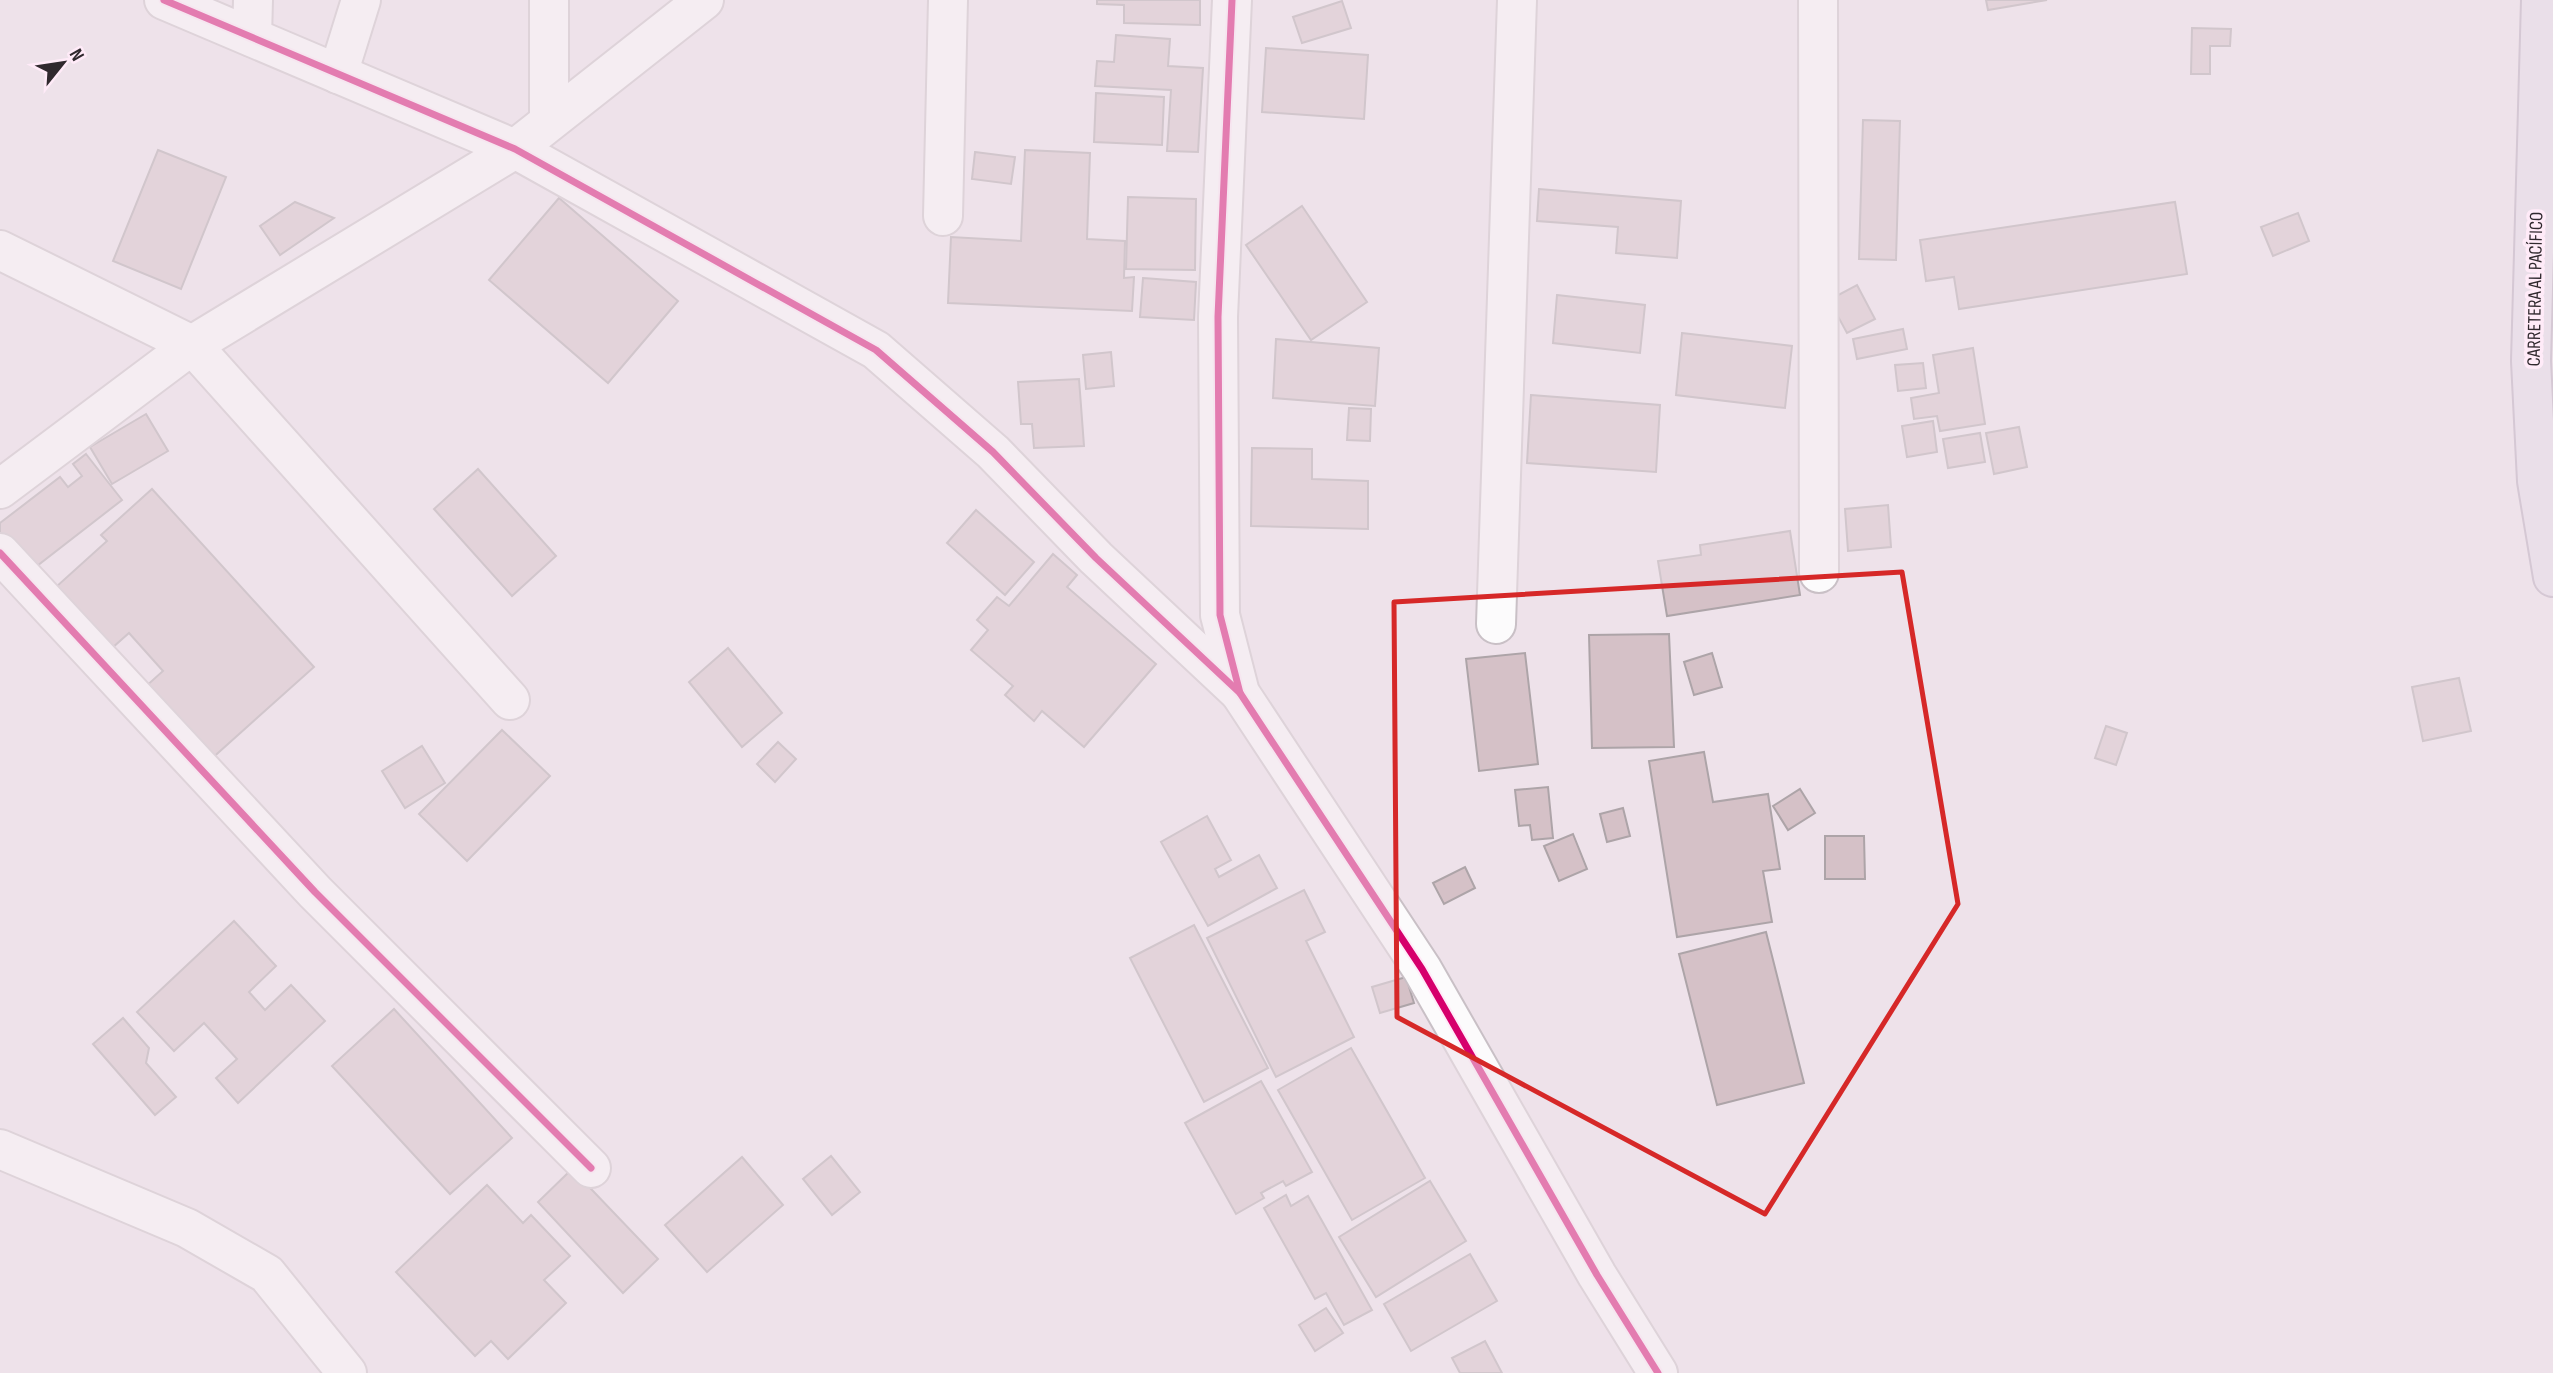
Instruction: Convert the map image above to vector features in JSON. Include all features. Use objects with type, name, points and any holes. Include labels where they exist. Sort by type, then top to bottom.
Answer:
[{"type":"highway","name":"CARRETERA AL PACÍFICO","points":[[2541,0],[2531,361],[2537,481],[2553,577]]},
{"type":"street","points":[[164,0],[515,149],[876,350],[993,452],[1097,558],[1240,693],[1422,970],[1598,1275],[1658,1373]]},
{"type":"street","points":[[253,0],[253,37]]},
{"type":"street","points":[[338,74],[361,0]]},
{"type":"street","points":[[549,0],[549,121]]},
{"type":"street","points":[[0,489],[192,345],[515,149],[704,0]]},
{"type":"street","points":[[943,216],[948,0]]},
{"type":"street","points":[[1232,0],[1218,317],[1220,615],[1240,693]]},
{"type":"street","points":[[1496,624],[1517,0]]},
{"type":"street","points":[[1818,0],[1819,573]]},
{"type":"street","points":[[0,250],[192,345],[510,700]]},
{"type":"street","points":[[0,553],[315,892],[591,1168]]},
{"type":"street","points":[[0,1149],[187,1228],[267,1274],[347,1373]]},
{"type":"highlighted area","points":[[1902,572],[1958,904],[1765,1214],[1397,1017],[1394,602]]},
{"type":"building","points":[[1097,0],[1200,0],[1200,25],[1124,23],[1124,5],[1097,4]]},
{"type":"building","points":[[1986,0],[2047,0],[1988,10]]},
{"type":"building","points":[[1342,1],[1351,28],[1302,43],[1293,17]]},
{"type":"building","points":[[2192,28],[2231,29],[2230,46],[2210,46],[2210,74],[2191,74]]},
{"type":"building","points":[[1116,35],[1170,39],[1168,66],[1203,68],[1198,152],[1167,151],[1171,90],[1095,86],[1097,61],[1114,62]]},
{"type":"building","points":[[1266,48],[1368,55],[1364,119],[1262,112]]},
{"type":"building","points":[[1096,93],[1164,97],[1162,145],[1094,142]]},
{"type":"building","points":[[1863,120],[1900,121],[1896,260],[1859,259]]},
{"type":"building","points":[[158,150],[226,177],[181,289],[113,261]]},
{"type":"building","points":[[1025,150],[1090,153],[1087,239],[1125,241],[1124,278],[1134,277],[1132,311],[948,303],[951,237],[1021,241]]},
{"type":"building","points":[[975,152],[1015,157],[1011,184],[972,179]]},
{"type":"building","points":[[1539,189],[1681,201],[1677,258],[1616,253],[1618,227],[1537,221]]},
{"type":"building","points":[[1128,197],[1196,199],[1195,270],[1126,269]]},
{"type":"building","points":[[559,198],[678,301],[608,383],[489,280]]},
{"type":"building","points":[[295,202],[334,218],[280,255],[260,226]]},
{"type":"building","points":[[2175,202],[2187,274],[1959,309],[1954,277],[1926,281],[1920,240]]},
{"type":"building","points":[[1302,206],[1367,302],[1311,340],[1246,245]]},
{"type":"building","points":[[2298,213],[2309,241],[2273,256],[2261,227]]},
{"type":"building","points":[[1143,278],[1196,282],[1194,320],[1140,317]]},
{"type":"building","points":[[1857,285],[1875,319],[1847,333],[1829,300]]},
{"type":"building","points":[[1557,295],[1645,305],[1640,353],[1553,343]]},
{"type":"building","points":[[1903,329],[1907,349],[1857,359],[1853,339]]},
{"type":"building","points":[[1682,333],[1792,346],[1785,408],[1676,395]]},
{"type":"building","points":[[1276,339],[1379,348],[1375,406],[1273,398]]},
{"type":"building","points":[[1973,348],[1985,424],[1940,431],[1937,416],[1914,419],[1911,398],[1939,393],[1933,355]]},
{"type":"building","points":[[1111,352],[1114,386],[1086,389],[1083,355]]},
{"type":"building","points":[[1923,363],[1926,388],[1898,391],[1895,365]]},
{"type":"building","points":[[1079,379],[1084,446],[1034,448],[1032,424],[1021,424],[1018,382]]},
{"type":"building","points":[[1531,395],[1660,405],[1656,472],[1527,463]]},
{"type":"building","points":[[1349,408],[1371,409],[1370,441],[1347,440]]},
{"type":"building","points":[[146,414],[168,451],[112,484],[90,447]]},
{"type":"building","points":[[1933,421],[1937,452],[1907,457],[1902,426]]},
{"type":"building","points":[[2019,427],[2027,467],[1994,474],[1986,433]]},
{"type":"building","points":[[1980,433],[1985,462],[1948,468],[1943,439]]},
{"type":"building","points":[[1252,448],[1312,449],[1312,479],[1368,481],[1368,529],[1251,526]]},
{"type":"building","points":[[86,454],[122,500],[24,576],[0,545],[0,523],[60,477],[68,487],[82,476],[73,464]]},
{"type":"building","points":[[478,469],[556,556],[512,596],[434,509]]},
{"type":"building","points":[[152,489],[314,667],[209,761],[144,688],[163,671],[129,633],[112,648],[56,587],[107,541],[101,535]]},
{"type":"building","points":[[1888,505],[1891,547],[1848,551],[1845,509]]},
{"type":"building","points":[[976,510],[1034,562],[1005,595],[947,543]]},
{"type":"building","points":[[1790,531],[1800,595],[1667,616],[1658,561],[1701,555],[1700,545]]},
{"type":"building","points":[[1053,554],[1077,575],[1067,587],[1156,664],[1084,747],[1042,711],[1034,721],[1005,695],[1013,686],[971,650],[988,630],[977,620],[997,597],[1009,606]]},
{"type":"building","points":[[1669,634],[1674,747],[1592,748],[1589,635]]},
{"type":"building","points":[[728,648],[782,713],[742,747],[689,682]]},
{"type":"building","points":[[1525,653],[1538,764],[1479,771],[1466,659]]},
{"type":"building","points":[[1712,653],[1722,687],[1694,695],[1684,662]]},
{"type":"building","points":[[2459,678],[2471,731],[2423,741],[2412,687]]},
{"type":"building","points":[[2106,726],[2127,733],[2116,765],[2095,758]]},
{"type":"building","points":[[502,730],[550,776],[467,861],[419,814]]},
{"type":"building","points":[[778,742],[796,759],[775,782],[757,764]]},
{"type":"building","points":[[422,746],[445,783],[405,808],[382,771]]},
{"type":"building","points":[[1704,752],[1713,802],[1768,794],[1780,869],[1763,871],[1772,922],[1677,937],[1649,761]]},
{"type":"building","points":[[1548,787],[1553,838],[1532,840],[1530,825],[1519,826],[1515,790]]},
{"type":"building","points":[[1800,789],[1815,813],[1788,830],[1773,806]]},
{"type":"building","points":[[1623,808],[1630,836],[1607,842],[1600,814]]},
{"type":"building","points":[[1207,816],[1231,860],[1215,869],[1219,877],[1259,855],[1277,888],[1208,926],[1161,842]]},
{"type":"building","points":[[1573,834],[1587,869],[1559,881],[1544,846]]},
{"type":"building","points":[[1825,836],[1864,836],[1865,879],[1825,879]]},
{"type":"building","points":[[1465,867],[1475,888],[1444,904],[1433,883]]},
{"type":"building","points":[[1304,890],[1325,932],[1306,941],[1354,1037],[1276,1077],[1207,938]]},
{"type":"building","points":[[234,921],[276,966],[249,992],[265,1010],[291,985],[325,1021],[238,1103],[216,1078],[237,1059],[204,1023],[174,1051],[137,1012]]},
{"type":"building","points":[[1194,925],[1268,1068],[1204,1102],[1130,958]]},
{"type":"building","points":[[1766,932],[1804,1083],[1717,1105],[1679,954]]},
{"type":"building","points":[[1406,977],[1414,1003],[1380,1013],[1372,987]]},
{"type":"building","points":[[394,1009],[512,1138],[450,1194],[332,1066]]},
{"type":"building","points":[[123,1018],[149,1048],[146,1063],[176,1097],[155,1115],[93,1044]]},
{"type":"building","points":[[1351,1048],[1425,1178],[1352,1220],[1278,1090]]},
{"type":"building","points":[[1261,1081],[1312,1172],[1286,1186],[1283,1181],[1261,1193],[1264,1198],[1236,1214],[1185,1123]]},
{"type":"building","points":[[831,1156],[860,1192],[832,1215],[803,1179]]},
{"type":"building","points":[[742,1157],[783,1205],[707,1272],[665,1225]]},
{"type":"building","points":[[572,1169],[658,1259],[623,1293],[538,1202]]},
{"type":"building","points":[[1430,1181],[1466,1241],[1376,1297],[1339,1237]]},
{"type":"building","points":[[487,1185],[523,1223],[531,1215],[570,1256],[544,1280],[566,1303],[508,1359],[491,1341],[475,1356],[396,1272]]},
{"type":"building","points":[[1286,1195],[1291,1206],[1308,1196],[1372,1310],[1344,1325],[1326,1293],[1315,1299],[1264,1208]]},
{"type":"building","points":[[1470,1254],[1497,1301],[1411,1351],[1384,1304]]},
{"type":"building","points":[[1326,1308],[1343,1333],[1315,1351],[1299,1325]]},
{"type":"building","points":[[1485,1341],[1502,1373],[1460,1373],[1452,1358]]},
{"type":"cycle path","points":[[164,0],[515,149],[876,350],[993,452],[1096,558],[1240,693]]},
{"type":"cycle path","points":[[1232,0],[1218,317],[1220,615],[1240,693],[1422,969],[1597,1275],[1658,1373]]},
{"type":"cycle path","points":[[0,553],[315,892],[591,1168]]}]
